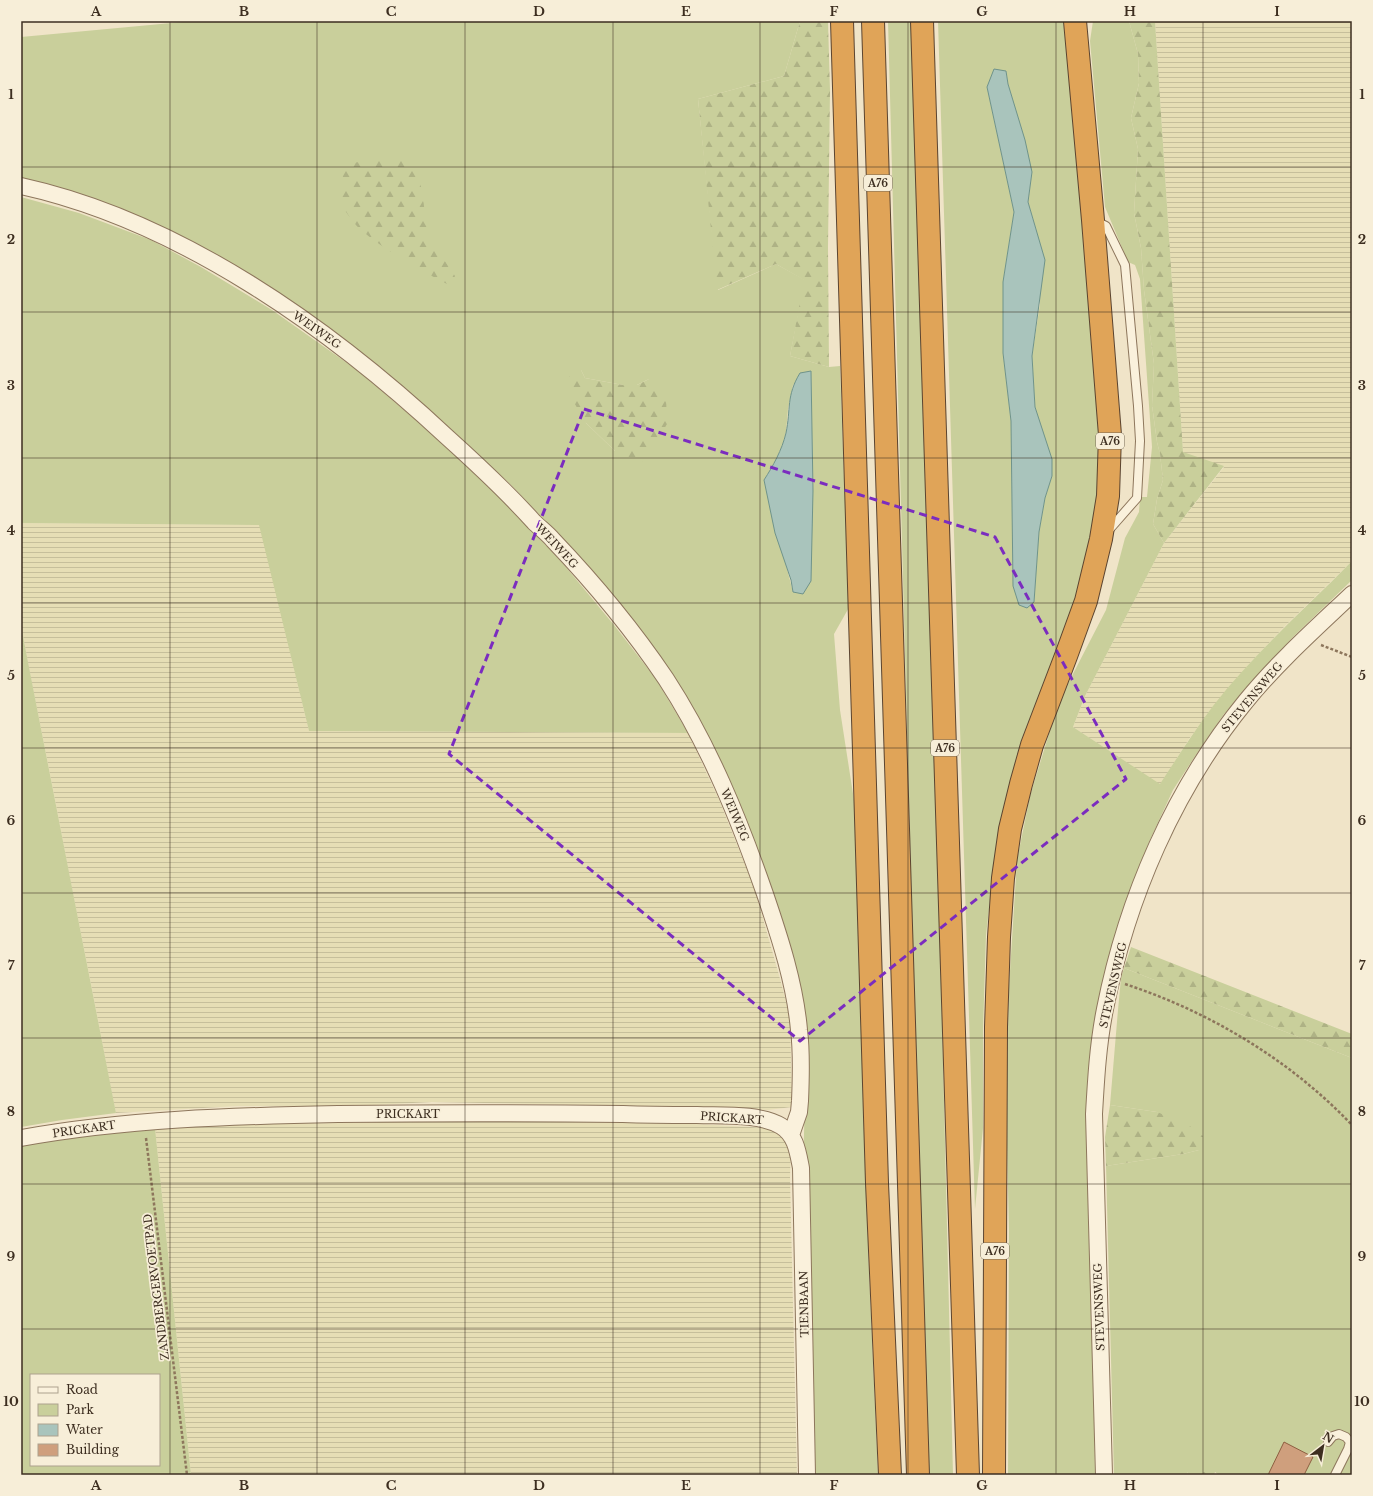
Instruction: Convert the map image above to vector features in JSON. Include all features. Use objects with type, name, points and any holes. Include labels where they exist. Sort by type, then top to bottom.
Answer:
[{"type":"highway","points":[[842,21],[877,1191],[890,1475]]},
{"type":"highway","name":"A76","points":[[873,21],[918,1475]]},
{"type":"highway","name":"A76","points":[[922,21],[968,1475]]},
{"type":"highway","name":"A76","points":[[994,1475],[996,1027],[999,937],[1003,878],[1010,829],[1026,764],[1086,601],[1101,539],[1108,496],[1110,436],[1093,220],[1075,21]]},
{"type":"highway","name":"A76","points":[[1077,50],[1087,21]]},
{"type":"street","name":"WEIWEG","points":[[21,186],[46,192],[98,209],[182,244],[262,291],[342,346],[420,412],[483,470],[553,540],[609,602],[664,676],[700,737],[733,808],[774,918],[791,979],[800,1031],[800,1101],[799,1112],[791,1135]]},
{"type":"street","name":"STEVENSWEG","points":[[1104,1475],[1094,1114],[1101,1036],[1105,1010],[1129,919],[1140,886],[1160,838],[1205,758],[1230,721],[1282,660],[1352,594]]},
{"type":"street","name":"PRICKART","points":[[21,1138],[144,1121],[243,1116],[560,1113],[702,1115],[755,1118],[770,1121],[781,1126],[791,1135]]},
{"type":"street","name":"TIENBAAN","points":[[791,1135],[801,1168],[807,1475]]},
{"type":"lane","points":[[1093,220],[1106,226],[1125,265],[1140,440],[1137,498],[1101,539]]},
{"type":"lane","points":[[1328,1442],[1333,1436],[1339,1434],[1346,1437],[1350,1442],[1335,1475]]},
{"type":"path","points":[[1304,638],[1352,657]]},
{"type":"path","points":[[1112,980],[1159,996],[1192,1010],[1264,1051],[1289,1069],[1320,1095],[1352,1125]]},
{"type":"path","name":"ZANDBERGERVOETPAD","points":[[144,1121],[187,1475]]},
{"type":"highlighted area","points":[[584,409],[995,537],[1126,779],[800,1041],[449,754]]},
{"type":"shaded area","points":[[1155,21],[1352,21],[1352,561],[1284,627],[1251,662],[1214,706],[1189,739],[1160,785],[1073,727],[1085,696],[1164,543],[1224,467],[1183,453]]},
{"type":"shaded area","points":[[21,523],[260,525],[309,731],[688,733],[720,802],[754,887],[779,975],[790,1017],[792,1107],[768,1110],[694,1107],[432,1102],[354,1106],[238,1106],[116,1113],[21,626]]},
{"type":"shaded area","points":[[433,1120],[694,1124],[769,1128],[791,1142],[790,1178],[797,1475],[191,1475],[155,1128],[236,1124],[354,1123]]},
{"type":"green space","points":[[193,21],[800,21],[784,76],[698,99],[718,290],[776,264],[805,280],[790,356],[829,367],[840,366],[844,479],[851,604],[834,634],[840,710],[858,826],[860,985],[869,1271],[878,1475],[811,1475],[803,1178],[805,1090],[803,1015],[700,727],[572,549],[511,485],[429,410],[280,297],[21,180],[21,37]],"holes":[[[581,370],[585,378],[623,385],[637,385],[649,379],[615,451],[586,423]],[[811,371],[813,491],[793,592],[764,480],[774,464],[783,444],[793,385]]]},
{"type":"green space","points":[[800,21],[828,21],[830,91],[828,247],[829,367],[790,356],[804,280],[776,264],[717,290],[698,99],[784,76]]},
{"type":"green space","points":[[888,21],[918,21],[953,1475],[927,1475]]},
{"type":"green space","points":[[938,21],[1065,21],[1102,442],[1091,566],[995,857],[986,935],[983,1031],[983,1128],[975,1209]],"holes":[[[1006,71],[1008,84],[1032,172],[1028,202],[1036,230],[1040,304],[1032,356],[1035,407],[1052,476],[1045,498],[1039,532],[1034,602],[1013,586],[1011,421],[1003,353],[1003,282],[1014,212],[987,87]]]},
{"type":"green space","points":[[1093,21],[1129,21],[1138,54],[1139,83],[1131,118],[1138,149],[1134,213],[1141,248],[1144,290],[1154,364],[1152,405],[1163,480],[1157,499],[1153,524],[1164,543],[1085,696],[1073,727],[1160,784],[1199,725],[1245,668],[1352,561],[1352,580],[1294,636],[1224,714],[1173,790],[1149,842],[1128,899],[1103,979],[1092,1083],[1092,1281],[1095,1475],[1008,1475],[1009,1231],[1006,1101],[1009,987],[1017,860],[1030,796],[1059,701],[1106,610],[1125,538],[1139,512],[1140,497],[1147,497],[1152,447],[1140,279],[1135,265],[1128,262],[1105,207],[1090,41]]},
{"type":"green space","points":[[1129,21],[1155,21],[1183,452],[1224,466],[1164,543],[1153,524],[1157,499],[1163,480],[1152,405],[1154,364],[1144,290],[1141,248],[1134,213],[1138,149],[1131,118],[1139,83],[1138,54]]},
{"type":"green space","points":[[406,156],[414,159],[422,191],[428,236],[455,276],[452,282],[447,284],[380,245],[354,223],[339,202],[343,174],[347,164]]},
{"type":"green space","points":[[21,197],[79,213],[151,240],[201,267],[272,310],[357,370],[418,422],[500,497],[560,560],[614,625],[656,679],[688,733],[309,731],[259,525],[21,523]]},
{"type":"green space","points":[[574,367],[581,370],[585,378],[623,385],[637,385],[649,379],[657,382],[666,397],[667,424],[652,449],[637,468],[615,451],[586,423],[569,394],[569,376]]},
{"type":"green space","points":[[21,626],[116,1113],[21,1127]]},
{"type":"green space","points":[[1131,947],[1352,1034],[1352,1058],[1124,968]]},
{"type":"green space","points":[[1124,968],[1352,1058],[1352,1475],[1219,1475],[1215,1472],[1188,1472],[1186,1475],[1114,1475],[1106,1166],[1183,1154],[1199,1150],[1157,1112],[1110,1105],[1121,978]]},
{"type":"green space","points":[[1110,1105],[1157,1112],[1187,1124],[1203,1136],[1199,1150],[1183,1154],[1106,1166],[1105,1137]]},
{"type":"green space","points":[[155,1128],[191,1475],[21,1475],[21,1143]]},
{"type":"green space","points":[[1188,1472],[1215,1472],[1214,1475],[1186,1475]]},
{"type":"water","points":[[994,69],[1006,71],[1008,84],[1025,140],[1032,172],[1028,202],[1045,260],[1032,356],[1035,407],[1052,459],[1052,476],[1045,498],[1039,532],[1034,602],[1027,608],[1019,605],[1013,586],[1011,421],[1003,353],[1003,282],[1014,212],[987,87]]},
{"type":"water","points":[[811,371],[813,491],[811,581],[803,594],[793,592],[791,580],[775,533],[764,480],[782,446],[786,433],[791,396],[796,381],[800,373]]},
{"type":"building","points":[[1284,1442],[1313,1457],[1304,1475],[1268,1475]]}]
